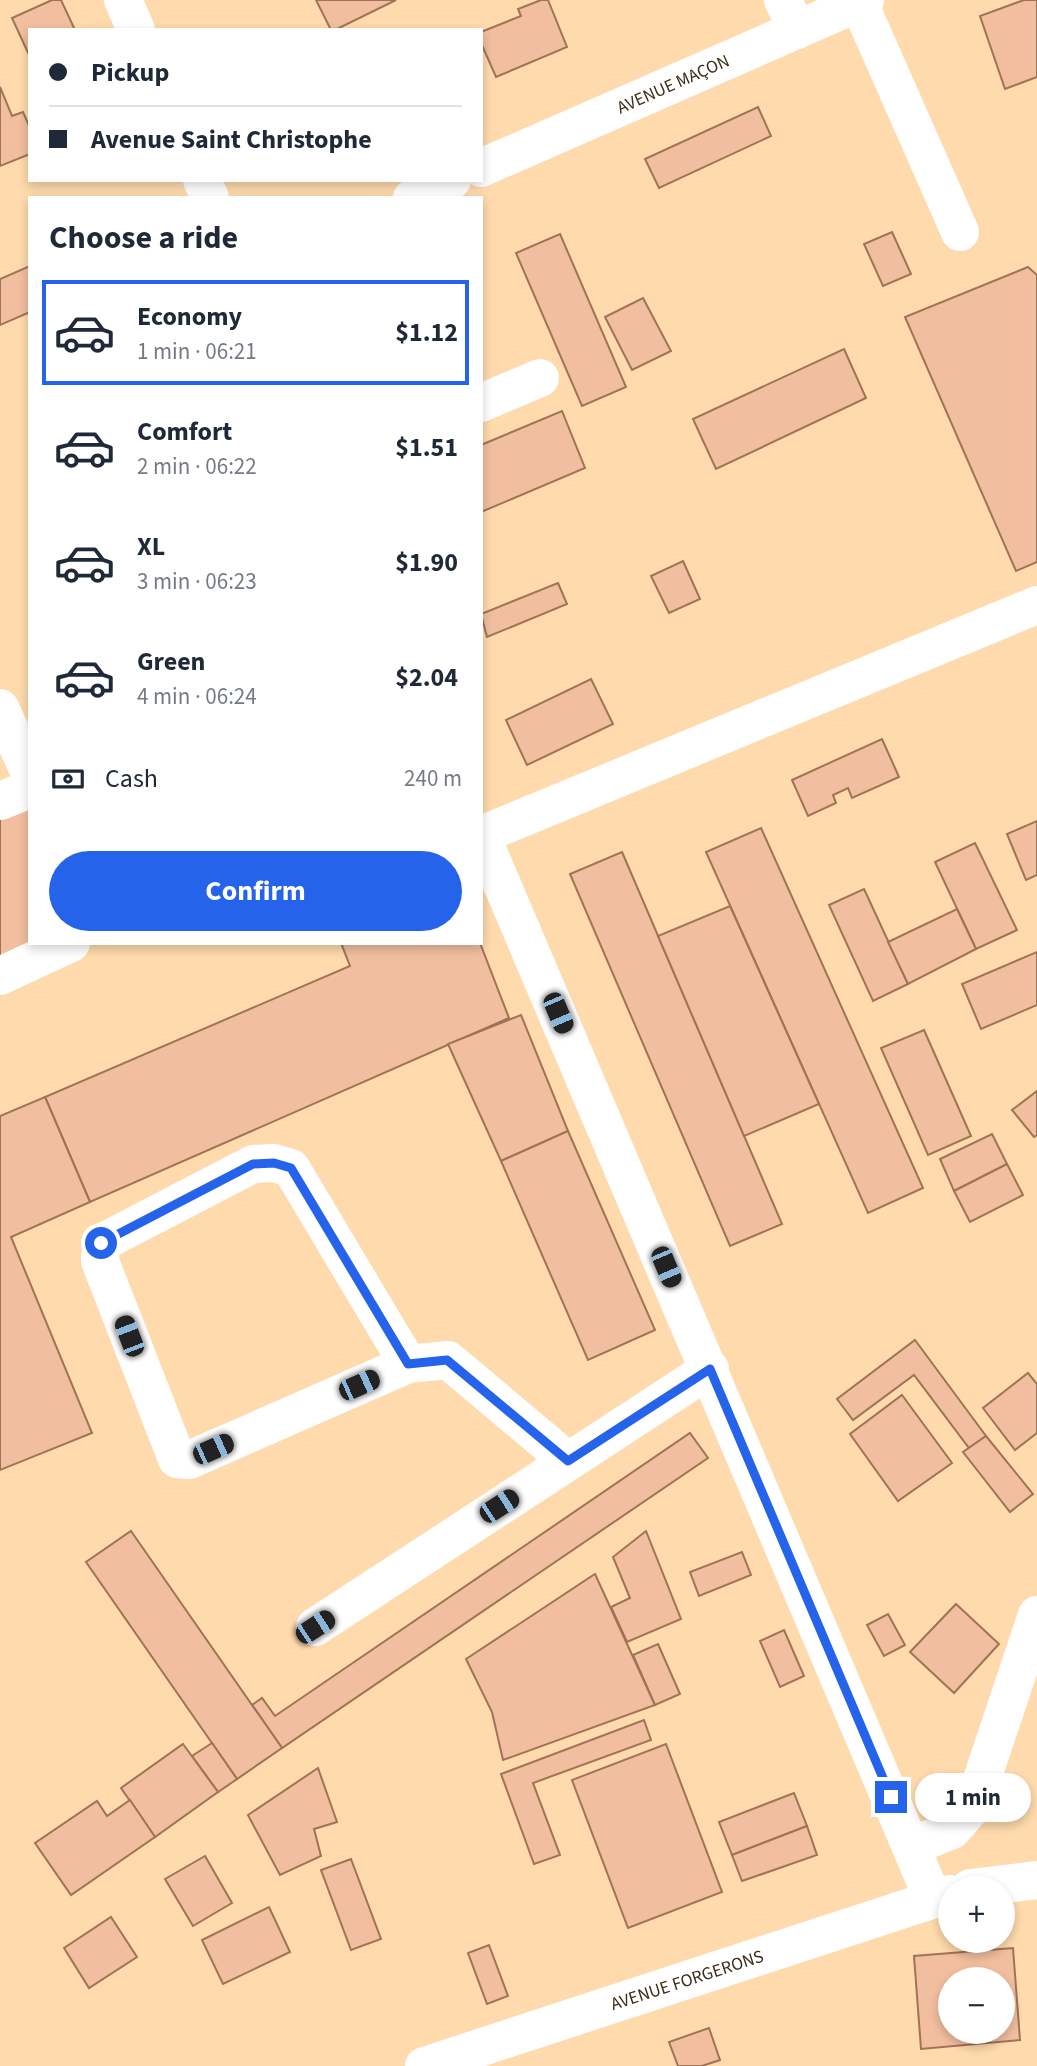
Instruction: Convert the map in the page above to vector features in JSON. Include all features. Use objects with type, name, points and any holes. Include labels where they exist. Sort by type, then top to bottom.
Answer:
[{"type":"street","points":[[122,0],[135,28]]},
{"type":"street","points":[[862,1],[960,232]]},
{"type":"street","name":"AVENUE MAÇON","points":[[483,167],[790,15],[862,1]]},
{"type":"street","points":[[416,196],[448,182]]},
{"type":"street","points":[[483,402],[540,378]]},
{"type":"street","points":[[483,834],[1037,605]]},
{"type":"street","points":[[0,708],[28,769]]},
{"type":"street","points":[[0,801],[28,790]]},
{"type":"street","points":[[483,840],[912,1846],[938,1890]]},
{"type":"street","points":[[0,976],[67,945]]},
{"type":"street","points":[[408,1364],[291,1168],[274,1163],[253,1164],[101,1243],[100,1261],[177,1460],[189,1460],[408,1364],[447,1360],[568,1461]]},
{"type":"street","points":[[315,1627],[710,1369]]},
{"type":"street","points":[[912,1846],[952,1830],[973,1806],[1037,1615]]},
{"type":"street","points":[[1015,1883],[1037,1880]]},
{"type":"street","name":"AVENUE FORGERONS","points":[[424,2066],[938,1898]]},
{"type":"building","points":[[52,0],[61,0],[74,28],[28,28],[28,53],[12,18]]},
{"type":"building","points":[[316,0],[396,0],[339,28],[330,28]]},
{"type":"building","points":[[548,0],[567,47],[496,77],[483,48],[483,31],[521,16],[518,9]]},
{"type":"building","points":[[1024,0],[1037,0],[1037,77],[1005,89],[980,16]]},
{"type":"building","points":[[0,87],[12,116],[23,112],[28,123],[28,155],[0,166]]},
{"type":"building","points":[[758,107],[771,136],[659,188],[645,159]]},
{"type":"building","points":[[892,232],[911,274],[883,286],[864,244]]},
{"type":"building","points":[[560,234],[626,387],[582,406],[516,253]]},
{"type":"building","points":[[28,267],[28,313],[0,325],[0,279]]},
{"type":"building","points":[[1028,267],[1037,275],[1037,562],[1016,571],[905,317]]},
{"type":"building","points":[[643,298],[671,351],[632,370],[605,317]]},
{"type":"building","points":[[844,349],[866,398],[716,469],[693,419]]},
{"type":"building","points":[[562,411],[585,468],[483,511],[483,444]]},
{"type":"building","points":[[683,561],[700,599],[669,613],[651,576]]},
{"type":"building","points":[[558,583],[567,604],[487,637],[483,613]]},
{"type":"building","points":[[591,679],[613,724],[527,765],[506,720]]},
{"type":"building","points":[[882,739],[899,777],[852,798],[848,788],[833,795],[836,803],[808,816],[792,780]]},
{"type":"building","points":[[28,806],[28,945],[0,968],[0,816]]},
{"type":"building","points":[[1037,821],[1037,875],[1026,880],[1007,834]]},
{"type":"building","points":[[761,828],[923,1188],[868,1213],[706,852]]},
{"type":"building","points":[[975,843],[1017,930],[976,949],[935,862]]},
{"type":"building","points":[[622,852],[782,1224],[730,1246],[570,874]]},
{"type":"building","points":[[864,889],[908,984],[873,1001],[829,905]]},
{"type":"building","points":[[730,906],[819,1104],[744,1136],[658,936]]},
{"type":"building","points":[[957,909],[976,949],[908,984],[888,942]]},
{"type":"building","points":[[342,945],[481,945],[509,1018],[90,1202],[45,1097],[350,966]]},
{"type":"building","points":[[1037,952],[1037,1005],[981,1029],[962,984]]},
{"type":"building","points":[[521,1015],[568,1131],[501,1161],[448,1044]]},
{"type":"building","points":[[924,1030],[971,1136],[928,1155],[881,1048]]},
{"type":"building","points":[[1037,1091],[1037,1135],[1034,1137],[1012,1110]]},
{"type":"building","points":[[45,1097],[90,1202],[11,1237],[92,1433],[0,1470],[0,1116]]},
{"type":"building","points":[[568,1131],[655,1330],[588,1360],[501,1161]]},
{"type":"building","points":[[992,1134],[1007,1164],[954,1191],[940,1159]]},
{"type":"building","points":[[1007,1164],[1023,1195],[970,1222],[954,1191]]},
{"type":"building","points":[[915,1340],[986,1436],[969,1448],[914,1375],[853,1420],[837,1399]]},
{"type":"building","points":[[1028,1373],[1037,1384],[1037,1433],[1015,1450],[983,1408]]},
{"type":"building","points":[[902,1395],[952,1463],[898,1501],[850,1434]]},
{"type":"building","points":[[690,1433],[708,1458],[282,1748],[252,1705],[262,1698],[275,1716]]},
{"type":"building","points":[[986,1436],[1033,1494],[1010,1512],[963,1452]]},
{"type":"building","points":[[131,1531],[282,1748],[237,1779],[86,1562]]},
{"type":"building","points":[[646,1531],[681,1619],[627,1642],[611,1607],[630,1598],[613,1557]]},
{"type":"building","points":[[742,1552],[751,1575],[699,1596],[690,1572]]},
{"type":"building","points":[[595,1574],[655,1705],[503,1760],[492,1712],[466,1659]]},
{"type":"building","points":[[956,1604],[999,1644],[954,1693],[910,1652]]},
{"type":"building","points":[[888,1614],[905,1645],[884,1656],[867,1625]]},
{"type":"building","points":[[784,1630],[804,1676],[780,1687],[760,1641]]},
{"type":"building","points":[[658,1644],[680,1694],[655,1705],[633,1655]]},
{"type":"building","points":[[644,1720],[651,1740],[533,1783],[560,1855],[534,1864],[501,1774]]},
{"type":"building","points":[[212,1743],[237,1779],[218,1792],[192,1756]]},
{"type":"building","points":[[183,1744],[218,1792],[155,1837],[121,1788]]},
{"type":"building","points":[[666,1744],[722,1892],[628,1928],[572,1780]]},
{"type":"building","points":[[318,1768],[337,1822],[314,1829],[321,1856],[280,1875],[248,1815]]},
{"type":"building","points":[[794,1793],[807,1826],[732,1855],[719,1822]]},
{"type":"building","points":[[130,1800],[155,1837],[71,1895],[35,1843],[97,1801],[107,1816]]},
{"type":"building","points":[[807,1826],[817,1855],[742,1881],[732,1855]]},
{"type":"building","points":[[205,1856],[232,1903],[193,1926],[165,1879]]},
{"type":"building","points":[[351,1859],[381,1939],[351,1950],[321,1870]]},
{"type":"building","points":[[269,1907],[290,1952],[223,1984],[202,1940]]},
{"type":"building","points":[[111,1917],[137,1957],[89,1988],[64,1948]]},
{"type":"building","points":[[489,1945],[508,1996],[487,2004],[468,1953]]},
{"type":"building","points":[[1013,1953],[1014,1967],[938,1967],[938,2044],[976,2044],[921,2049],[914,1956]]},
{"type":"building","points":[[1015,1974],[1020,2040],[1015,2040]]},
{"type":"building","points":[[709,2028],[720,2060],[702,2066],[678,2066],[669,2042]]},
{"type":"route","points":[[101,1243],[253,1164],[274,1163],[291,1168],[408,1364],[447,1360],[568,1461],[710,1369],[891,1797]]}]
